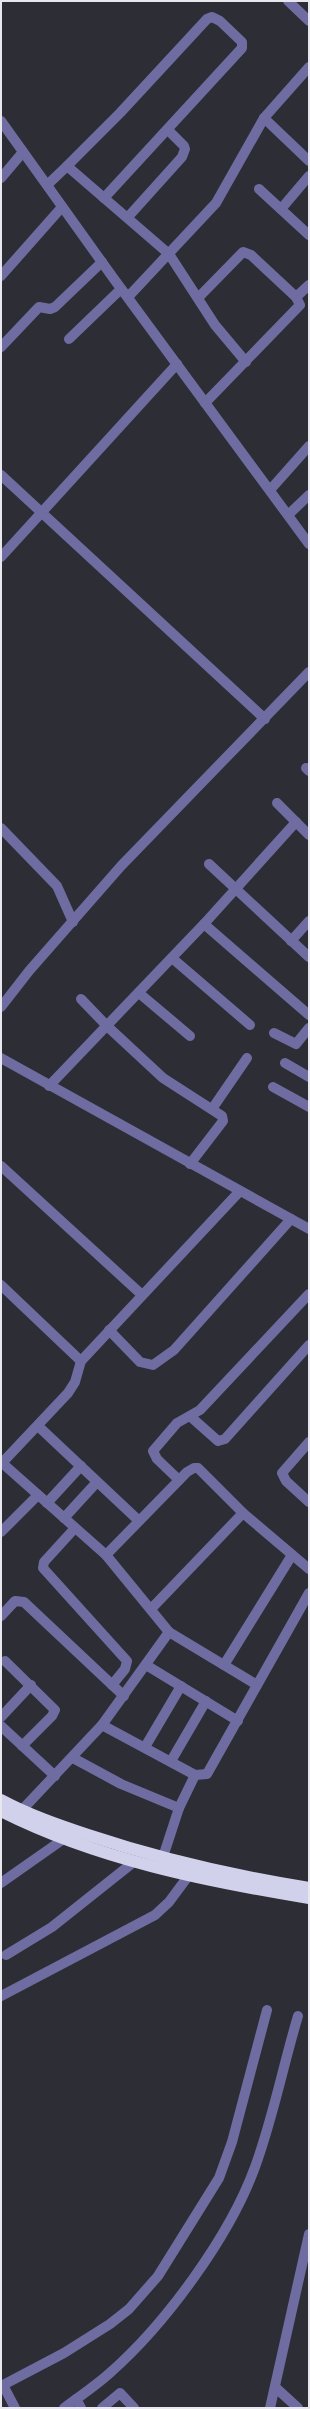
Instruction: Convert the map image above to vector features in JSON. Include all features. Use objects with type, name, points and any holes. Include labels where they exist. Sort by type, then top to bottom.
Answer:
[{"type":"highway","points":[[1,1800],[21,1811],[107,1841],[161,1862],[189,1875],[244,1887],[309,1898]]},
{"type":"highway","points":[[1,1811],[65,1838],[135,1860],[161,1862],[309,1888]]},
{"type":"street","points":[[288,1],[309,21]]},
{"type":"street","points":[[47,185],[120,113],[207,18],[215,18],[242,42],[242,48],[104,198]]},
{"type":"street","points":[[128,297],[216,203],[264,118],[309,67]]},
{"type":"street","points":[[264,118],[309,161]]},
{"type":"street","points":[[1,121],[121,289],[309,544]]},
{"type":"street","points":[[128,217],[182,158],[185,149],[184,146],[168,130]]},
{"type":"street","points":[[1,178],[23,152]]},
{"type":"street","points":[[67,166],[128,217],[169,254],[222,334],[246,362]]},
{"type":"street","points":[[281,210],[309,176]]},
{"type":"street","points":[[259,189],[309,236]]},
{"type":"street","points":[[1,276],[62,207]]},
{"type":"street","points":[[198,298],[242,252],[251,255],[299,301],[299,307],[205,403]]},
{"type":"street","points":[[1,347],[39,307],[50,309],[55,307],[102,262]]},
{"type":"street","points":[[296,297],[309,285]]},
{"type":"street","points":[[70,339],[121,289]]},
{"type":"street","points":[[1,557],[177,364]]},
{"type":"street","points":[[270,490],[309,446]]},
{"type":"street","points":[[1,475],[264,719]]},
{"type":"street","points":[[288,515],[309,495]]},
{"type":"street","points":[[1,1007],[28,971],[121,866],[309,672]]},
{"type":"street","points":[[277,804],[309,835]]},
{"type":"street","points":[[49,1086],[204,924],[296,822]]},
{"type":"street","points":[[1,828],[57,886],[73,922]]},
{"type":"street","points":[[209,864],[309,957]]},
{"type":"street","points":[[291,940],[309,921]]},
{"type":"street","points":[[204,924],[309,1015]]},
{"type":"street","points":[[172,958],[250,1024]]},
{"type":"street","points":[[139,992],[190,1036]]},
{"type":"street","points":[[81,998],[107,1026],[163,1078],[222,1116],[223,1121],[190,1164]]},
{"type":"street","points":[[274,1033],[296,1044],[309,1028]]},
{"type":"street","points":[[1,1058],[309,1229]]},
{"type":"street","points":[[212,1109],[247,1058]]},
{"type":"street","points":[[285,1063],[309,1077]]},
{"type":"street","points":[[273,1086],[309,1107]]},
{"type":"street","points":[[1,1166],[141,1294]]},
{"type":"street","points":[[240,1191],[141,1294],[81,1361],[74,1382],[68,1393],[1,1463],[106,1555],[169,1632],[257,1685]]},
{"type":"street","points":[[109,1330],[140,1362],[153,1365],[174,1350],[291,1219]]},
{"type":"street","points":[[1,1285],[81,1361]]},
{"type":"street","points":[[179,1480],[157,1459],[154,1451],[177,1423],[191,1417],[200,1410],[309,1294]]},
{"type":"street","points":[[191,1417],[218,1441],[225,1439],[309,1345]]},
{"type":"street","points":[[38,1426],[138,1520]]},
{"type":"street","points":[[309,1442],[282,1473],[286,1481],[309,1502]]},
{"type":"street","points":[[47,1503],[81,1466]]},
{"type":"street","points":[[106,1555],[138,1520],[190,1469],[198,1468],[242,1513],[309,1569]]},
{"type":"street","points":[[64,1518],[97,1482]]},
{"type":"street","points":[[1,1532],[38,1495]]},
{"type":"street","points":[[151,1609],[242,1513]]},
{"type":"street","points":[[75,1528],[44,1562],[43,1568],[127,1661],[125,1668],[112,1685]]},
{"type":"street","points":[[224,1665],[292,1555]]},
{"type":"street","points":[[102,1725],[195,1775],[207,1774],[309,1593]]},
{"type":"street","points":[[1,1616],[15,1601],[24,1602],[124,1696]]},
{"type":"street","points":[[21,1811],[73,1758],[102,1725],[169,1632]]},
{"type":"street","points":[[5,1661],[53,1707],[54,1713],[22,1746]]},
{"type":"street","points":[[146,1665],[206,1700],[238,1721]]},
{"type":"street","points":[[1,1717],[30,1685]]},
{"type":"street","points":[[145,1747],[181,1686]]},
{"type":"street","points":[[171,1761],[206,1700]]},
{"type":"street","points":[[1,1726],[55,1776]]},
{"type":"street","points":[[73,1758],[120,1784],[179,1808]]},
{"type":"street","points":[[161,1862],[179,1808],[195,1775]]},
{"type":"street","points":[[1,1883],[65,1838]]},
{"type":"street","points":[[6,1955],[61,1920],[135,1860]]},
{"type":"street","points":[[1,1996],[155,1915],[169,1902],[189,1875]]},
{"type":"street","points":[[15,2408],[2,2385],[64,2354],[110,2324],[130,2309],[158,2276],[219,2178],[232,2142],[267,2010]]},
{"type":"street","points":[[64,2408],[112,2372],[161,2321],[190,2282],[234,2211],[261,2150],[298,2016]]},
{"type":"street","points":[[270,2408],[309,2234]]},
{"type":"street","points":[[275,2387],[298,2408]]},
{"type":"street","points":[[102,2408],[120,2393],[134,2408]]},
{"type":"street","points":[[76,2399],[81,2408]]}]
